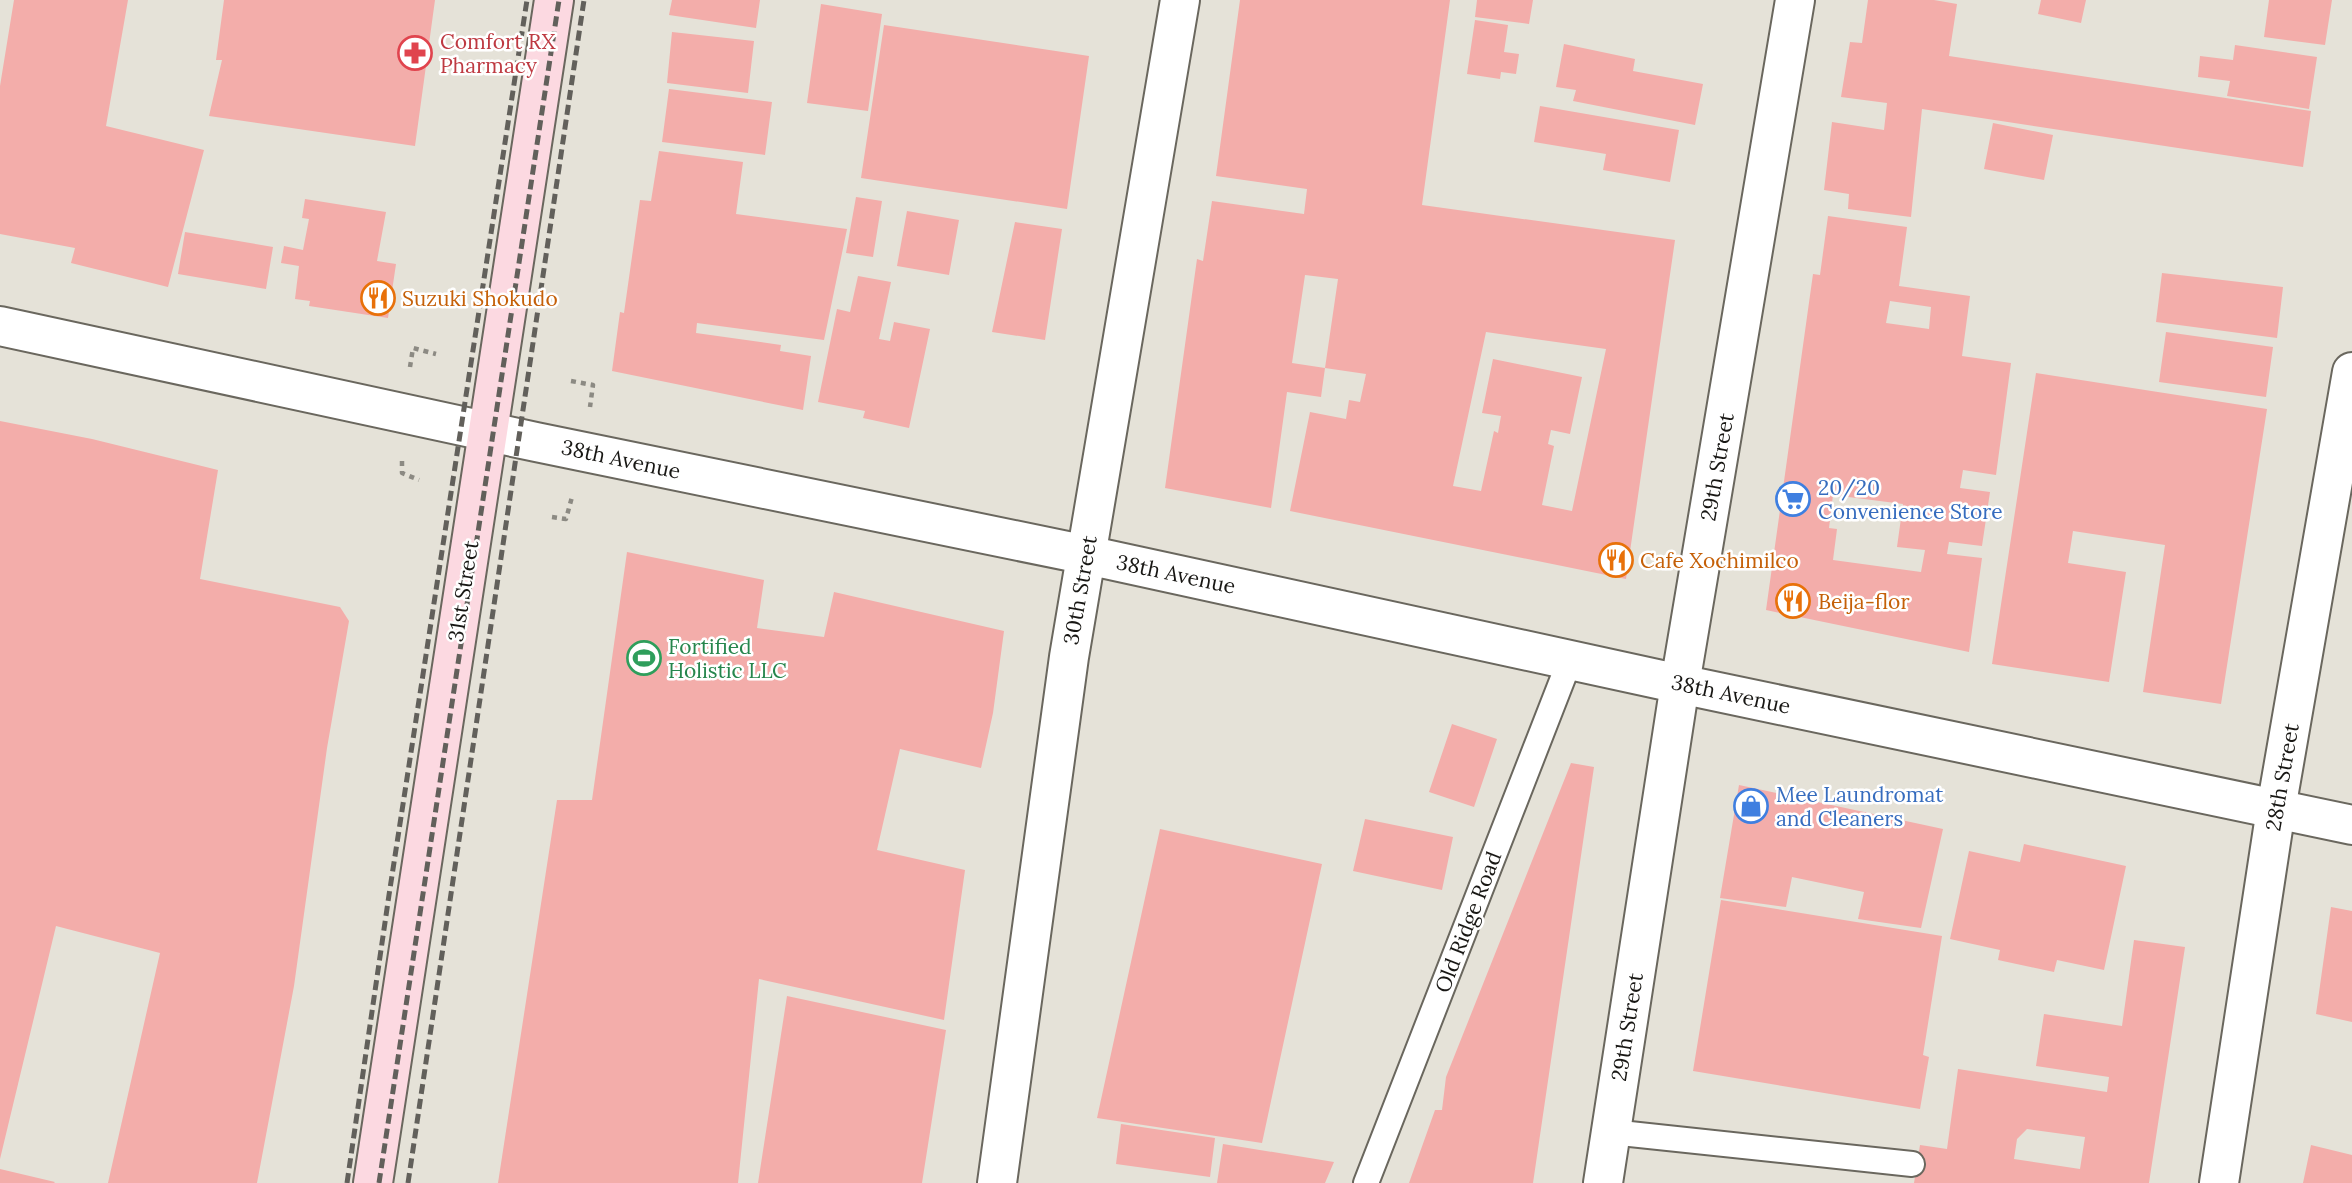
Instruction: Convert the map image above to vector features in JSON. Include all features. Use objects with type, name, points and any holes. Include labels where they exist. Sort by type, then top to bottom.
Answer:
[{"type":"main road","name":"31st Street","points":[[373,1183],[554,0]]},
{"type":"street","name":"30th Street","points":[[997,1183],[1069,657],[1181,0]]},
{"type":"street","name":"29th Street","points":[[1603,1183],[1680,684],[1796,0]]},
{"type":"street","name":"38th Avenue","points":[[0,326],[488,432],[1087,555],[1680,684],[2352,825]]},
{"type":"street","name":"28th Street","points":[[2220,1183],[2276,809],[2352,372]]},
{"type":"lane","name":"Old Ridge Road","points":[[1366,1183],[1570,660]]},
{"type":"lane","points":[[1611,1132],[1912,1164]]},
{"type":"path","points":[[410,372],[412,348],[436,354]]},
{"type":"path","points":[[571,381],[593,384],[590,407]]},
{"type":"path","points":[[402,460],[402,473],[419,480]]},
{"type":"path","points":[[552,517],[566,519],[573,493]]},
{"type":"building","points":[[14,0],[128,0],[106,126],[204,150],[168,287],[71,263],[75,248],[0,234],[0,86]]},
{"type":"building","points":[[224,0],[435,0],[415,146],[209,116],[222,60],[216,60]]},
{"type":"building","points":[[672,0],[760,0],[756,28],[669,15]]},
{"type":"building","points":[[1240,0],[1450,0],[1422,205],[1675,240],[1626,579],[1290,511],[1310,412],[1346,419],[1349,400],[1360,402],[1366,374],[1325,368],[1321,397],[1287,392],[1271,508],[1165,488],[1197,259],[1203,261],[1212,201],[1304,214],[1307,189],[1216,176]],"holes":[[[1305,275],[1338,279],[1325,368],[1292,363]],[[1486,332],[1606,349],[1572,511],[1542,505],[1554,446],[1548,444],[1551,430],[1570,434],[1582,377],[1493,359],[1482,413],[1501,416],[1498,433],[1494,431],[1481,491],[1453,486]]]},
{"type":"building","points":[[1477,0],[1533,0],[1529,24],[1475,17]]},
{"type":"building","points":[[1868,0],[1934,0],[1957,4],[1949,56],[2311,111],[2303,167],[1922,109],[1911,217],[1848,209],[1849,194],[1824,190],[1832,122],[1884,130],[1887,103],[1841,97],[1850,42],[1862,43]]},
{"type":"building","points":[[2041,0],[2086,0],[2081,23],[2038,14]]},
{"type":"building","points":[[2269,0],[2332,0],[2325,45],[2264,37]]},
{"type":"building","points":[[821,4],[882,14],[868,111],[807,103]]},
{"type":"building","points":[[1475,20],[1508,25],[1504,52],[1519,54],[1516,74],[1501,72],[1500,79],[1467,74]]},
{"type":"building","points":[[884,25],[1089,56],[1067,209],[861,178]]},
{"type":"building","points":[[672,32],[754,41],[748,93],[667,83]]},
{"type":"building","points":[[1564,44],[1635,59],[1633,71],[1703,84],[1695,125],[1573,101],[1576,90],[1556,87]]},
{"type":"building","points":[[2235,45],[2317,57],[2309,109],[2227,96],[2230,81],[2198,77],[2200,56],[2233,60]]},
{"type":"building","points":[[669,89],[772,102],[765,155],[662,142]]},
{"type":"building","points":[[1540,106],[1679,130],[1670,182],[1603,170],[1606,154],[1534,142]]},
{"type":"building","points":[[1993,123],[2053,135],[2044,180],[1984,169]]},
{"type":"building","points":[[659,151],[743,162],[736,214],[847,229],[824,340],[697,323],[696,333],[781,345],[780,351],[811,356],[803,410],[612,371],[620,312],[624,313],[640,200],[651,201]]},
{"type":"building","points":[[856,197],[882,201],[873,257],[846,253]]},
{"type":"building","points":[[305,199],[386,212],[377,261],[396,264],[388,318],[309,306],[310,301],[295,299],[299,266],[281,263],[284,246],[303,250],[309,219],[302,218]]},
{"type":"building","points":[[907,211],[959,220],[949,275],[897,266]]},
{"type":"building","points":[[1828,216],[1907,227],[1899,286],[1970,296],[1962,356],[2011,363],[1996,475],[1963,470],[1960,488],[1990,492],[1982,546],[1949,542],[1947,554],[1982,558],[1969,652],[1766,610],[1813,274],[1820,275]],"holes":[[[1890,301],[1931,307],[1929,329],[1886,323]],[[1833,495],[1903,504],[1897,547],[1925,550],[1921,572],[1833,560],[1837,529],[1829,528]]]},
{"type":"building","points":[[1015,222],[1062,229],[1045,340],[992,332]]},
{"type":"building","points":[[185,232],[273,247],[266,289],[178,274]]},
{"type":"building","points":[[2162,273],[2283,287],[2277,338],[2156,322]]},
{"type":"building","points":[[858,276],[891,282],[879,339],[890,341],[894,322],[930,329],[909,428],[863,418],[865,411],[818,402],[837,309],[850,312]]},
{"type":"building","points":[[2166,332],[2273,347],[2266,397],[2159,382]]},
{"type":"building","points":[[2036,373],[2267,409],[2221,704],[2143,692],[2165,545],[2073,531],[2068,563],[2126,572],[2109,682],[1992,664]]},
{"type":"building","points":[[0,421],[92,439],[218,470],[200,579],[340,607],[349,621],[327,748],[294,986],[257,1183],[108,1183],[160,953],[56,926],[0,1159]]},
{"type":"building","points":[[627,552],[764,580],[757,628],[824,637],[834,592],[1004,631],[993,713],[981,768],[900,749],[877,850],[965,870],[944,1020],[759,979],[738,1183],[498,1183],[557,800],[592,800]]},
{"type":"building","points":[[1452,724],[1497,739],[1474,807],[1429,792]]},
{"type":"building","points":[[1571,763],[1594,767],[1533,1183],[1409,1183],[1435,1110],[1442,1110],[1446,1077]]},
{"type":"building","points":[[1739,785],[1943,829],[1921,928],[1858,919],[1864,892],[1792,877],[1786,907],[1720,898]]},
{"type":"building","points":[[1365,819],[1453,837],[1442,890],[1353,871]]},
{"type":"building","points":[[1160,829],[1322,864],[1262,1143],[1097,1118]]},
{"type":"building","points":[[2024,844],[2126,866],[2104,970],[2057,960],[2054,972],[1998,960],[2000,950],[1950,939],[1969,851],[2020,862]]},
{"type":"building","points":[[1721,900],[1942,936],[1923,1055],[1929,1057],[1920,1109],[1693,1071]]},
{"type":"building","points":[[2331,907],[2352,911],[2352,1022],[2316,1014]]},
{"type":"building","points":[[2134,940],[2185,947],[2149,1183],[1914,1183],[1920,1145],[1947,1149],[1958,1069],[2107,1092],[2109,1077],[2036,1066],[2044,1014],[2122,1026]],"holes":[[[2027,1129],[2085,1137],[2080,1169],[2014,1159],[2017,1139]]]},
{"type":"building","points":[[787,996],[946,1030],[922,1183],[758,1183]]},
{"type":"building","points":[[1121,1124],[1215,1138],[1210,1177],[1116,1164]]},
{"type":"building","points":[[1223,1144],[1334,1162],[1325,1183],[1217,1183]]},
{"type":"building","points":[[2311,1145],[2352,1155],[2352,1183],[2303,1183]]},
{"type":"building","points":[[0,1169],[55,1182],[0,1183]]},
{"type":"railway","points":[[347,1183],[527,0]]},
{"type":"railway","points":[[379,1183],[559,0]]},
{"type":"railway","points":[[408,1183],[584,0]]},
{"type":"place","name":"Comfort RX Pharmacy","points":[[415,53]]},
{"type":"place","name":"Suzuki Shokudo","points":[[378,298]]},
{"type":"place","name":"20/20 Convenience Store","points":[[1793,499]]},
{"type":"place","name":"Cafe Xochimilco","points":[[1616,560]]},
{"type":"place","name":"Beija-flor","points":[[1793,601]]},
{"type":"place","name":"Fortified Holistic LLC","points":[[644,658]]},
{"type":"place","name":"Mee Laundromat and Cleaners","points":[[1751,806]]}]
